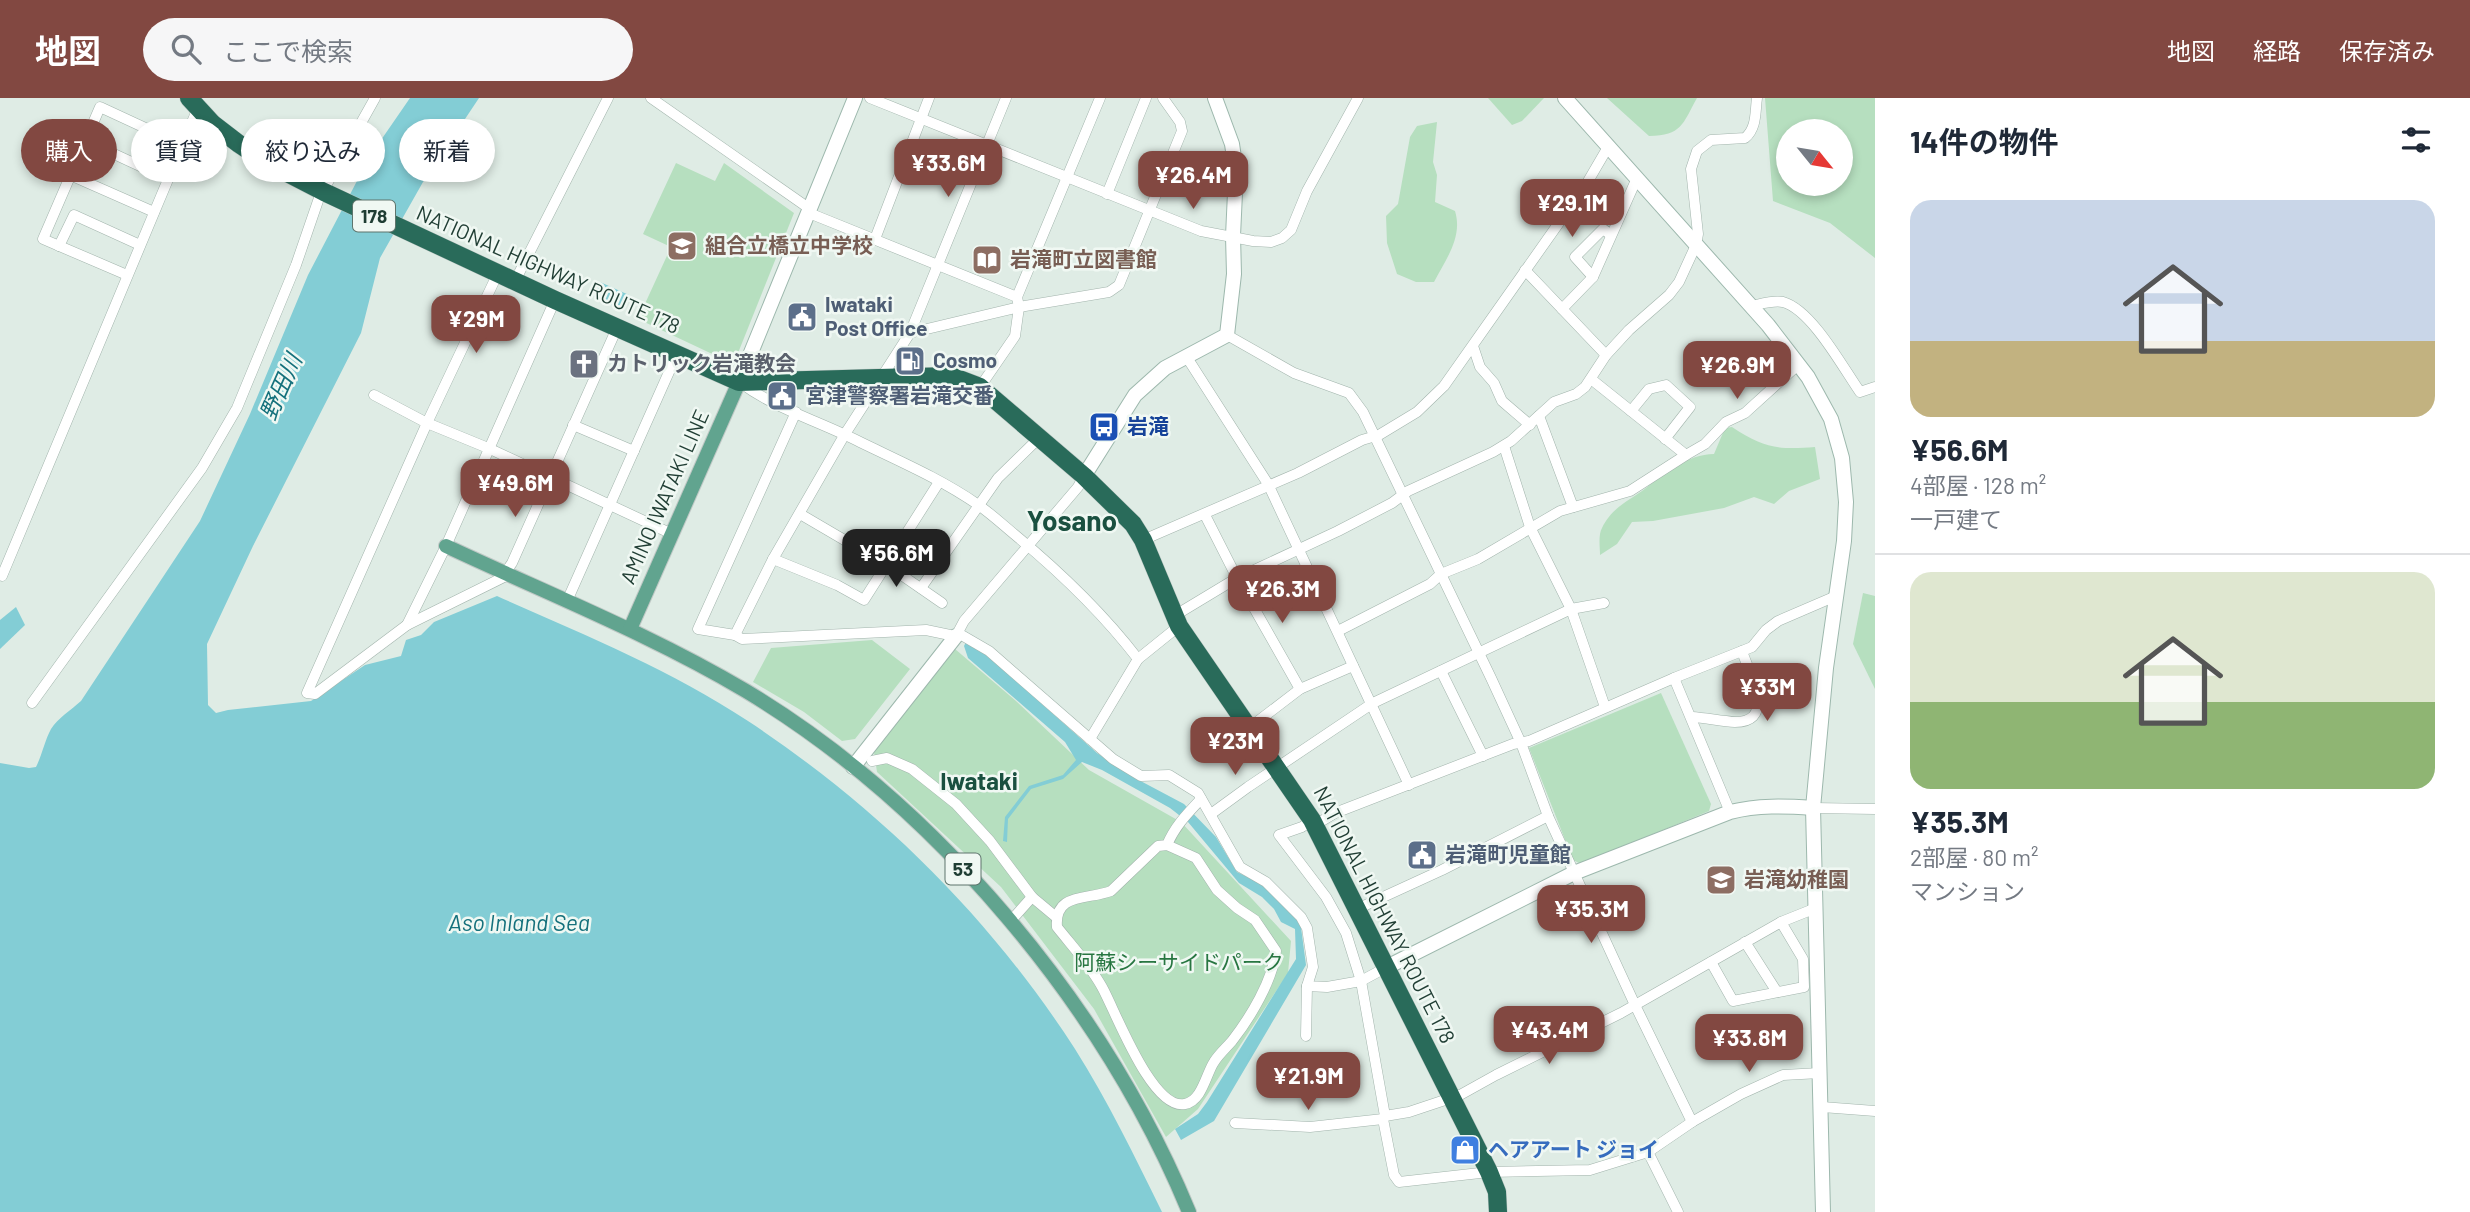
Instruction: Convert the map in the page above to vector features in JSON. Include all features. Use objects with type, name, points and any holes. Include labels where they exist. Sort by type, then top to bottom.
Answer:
[{"type":"highway","name":"NATIONAL HIGHWAY ROUTE 178","points":[[194,105],[239,145],[324,192],[739,382],[951,376],[980,387],[1084,476],[1133,524],[1143,540],[1176,621],[1314,822],[1489,1172],[1503,1211]]},
{"type":"main road","name":"AMINO IWATAKI LINE","points":[[630,629],[739,382]]},
{"type":"main road","name":"53","points":[[446,545],[630,629],[747,692],[853,767],[922,826],[988,894],[1054,976],[1109,1058],[1135,1103],[1189,1212]]},
{"type":"street","points":[[32,703],[202,468],[237,408],[296,265],[319,198],[375,98]]},
{"type":"street","points":[[514,281],[608,98]]},
{"type":"street","points":[[651,98],[809,211],[1018,302]]},
{"type":"street","points":[[855,98],[739,382],[756,394],[845,434],[978,505],[1029,546],[1096,608],[1138,659]]},
{"type":"street","points":[[870,98],[1201,230],[1271,242],[1282,238],[1291,230],[1307,191],[1358,98]]},
{"type":"street","points":[[876,239],[929,98]]},
{"type":"street","points":[[735,635],[773,559],[845,434],[910,333],[1006,98]]},
{"type":"street","points":[[980,387],[1015,336],[1018,302],[1100,98]]},
{"type":"street","points":[[1107,194],[1146,98]]},
{"type":"street","points":[[910,333],[1018,302],[1109,292],[1119,285],[1182,131],[1180,122],[1163,98]]},
{"type":"street","points":[[1215,98],[1228,129],[1234,158],[1234,274],[1227,334]]},
{"type":"street","points":[[1565,98],[1751,306],[1799,364],[1831,419],[1842,458],[1846,502],[1844,541],[1826,668],[1813,808],[1823,1212]]},
{"type":"street","points":[[1090,738],[1138,659],[1176,621],[1237,578],[1349,526],[1404,494],[1503,446],[1554,402],[1576,394],[1591,379],[1606,355],[1629,330],[1669,295],[1679,282],[1696,245],[1698,234],[1692,182],[1693,159],[1697,151],[1711,140],[1745,138],[1749,135],[1754,128],[1757,98]]},
{"type":"street","points":[[95,119],[100,107],[131,121]]},
{"type":"street","points":[[1143,540],[1380,435],[1417,412],[1444,386],[1473,346],[1587,183],[1608,147]]},
{"type":"street","points":[[1562,309],[1593,276],[1636,178]]},
{"type":"street","points":[[67,182],[43,239],[127,275]]},
{"type":"street","points":[[86,182],[154,212]]},
{"type":"street","points":[[2,576],[167,182]]},
{"type":"street","points":[[59,246],[74,215],[140,245]]},
{"type":"street","points":[[1593,276],[1575,257],[1603,229],[1611,235]]},
{"type":"street","points":[[1525,270],[1606,355]]},
{"type":"street","points":[[498,273],[427,423],[307,693],[315,694],[407,625],[507,574],[617,328]]},
{"type":"street","points":[[407,625],[446,545],[555,300]]},
{"type":"street","points":[[1751,306],[1779,301],[1795,308],[1807,318],[1860,392],[1875,387]]},
{"type":"street","points":[[853,767],[956,636],[964,621],[1078,487],[1135,395],[1165,368],[1227,334]]},
{"type":"street","points":[[1227,334],[1294,373],[1349,393],[1363,412],[1521,743],[1548,816],[1634,1004],[1692,1122]]},
{"type":"street","points":[[1473,346],[1480,367],[1494,383],[1502,401],[1530,425]]},
{"type":"street","points":[[567,601],[677,354]]},
{"type":"street","points":[[1186,356],[1268,484],[1363,688],[1373,703],[1409,785]]},
{"type":"street","points":[[1338,631],[1430,584],[1441,574],[1478,559],[1531,527],[1573,507],[1630,491],[1705,444],[1726,422],[1745,413],[1799,364]]},
{"type":"street","points":[[1591,379],[1686,455]]},
{"type":"street","points":[[1631,411],[1650,388],[1666,385],[1690,407],[1665,439]]},
{"type":"street","points":[[374,396],[427,423],[488,448],[672,534]]},
{"type":"street","points":[[796,412],[698,629],[735,635],[742,639],[926,630],[956,636],[989,650],[1113,759],[1141,776],[1169,775],[1192,788],[1211,814],[1240,867],[1266,882],[1301,917],[1307,928],[1313,967],[1307,986],[1306,1036]]},
{"type":"street","points":[[1539,416],[1573,507]]},
{"type":"street","points":[[573,425],[634,451]]},
{"type":"street","points":[[921,588],[998,478],[1040,438]]},
{"type":"street","points":[[1503,446],[1531,527],[1571,609],[1605,708]]},
{"type":"street","points":[[773,559],[837,585],[864,600],[939,482]]},
{"type":"street","points":[[800,514],[887,565],[942,603]]},
{"type":"street","points":[[1205,514],[1237,578],[1300,689]]},
{"type":"street","points":[[1820,1073],[1783,1075],[1741,1094],[1692,1122],[1648,1152],[1590,1170],[1489,1172],[1399,1182],[1394,1175],[1360,981],[1340,921],[1326,897],[1279,835],[1521,743],[1752,647],[1766,630],[1778,621],[1836,596]]},
{"type":"street","points":[[1211,814],[1373,703],[1571,609],[1604,603]]},
{"type":"street","points":[[1692,717],[1738,722],[1751,717],[1757,711],[1759,702],[1742,651]]},
{"type":"street","points":[[1249,728],[1300,689],[1353,666]]},
{"type":"street","points":[[1441,671],[1483,756]]},
{"type":"street","points":[[1674,678],[1730,812]]},
{"type":"street","points":[[872,761],[887,758],[912,769],[956,804],[990,841],[1032,897],[1056,917]]},
{"type":"street","points":[[1167,845],[1173,830],[1201,799]]},
{"type":"street","points":[[1307,986],[1327,987],[1360,981],[1574,873],[1730,812],[1748,807],[1775,806],[1874,807]]},
{"type":"street","points":[[1357,909],[1442,870],[1548,816]]},
{"type":"street","points":[[1167,845],[1196,858],[1217,890],[1255,920],[1276,951],[1275,966],[1248,1018],[1214,1062],[1194,1100],[1185,1105],[1166,1100],[1157,1087],[1121,1030],[1103,988],[1057,927],[1056,917],[1059,909],[1071,900],[1111,891],[1158,846],[1167,845]]},
{"type":"street","points":[[1016,915],[1032,897]]},
{"type":"street","points":[[1235,1123],[1310,1127],[1409,1112],[1460,1095],[1634,1004],[1781,922],[1816,908]]},
{"type":"street","points":[[1711,962],[1734,1002],[1804,987],[1803,959],[1781,922]]},
{"type":"street","points":[[1745,942],[1777,992]]},
{"type":"street","points":[[1822,1107],[1875,1111]]},
{"type":"street","points":[[1648,1152],[1678,1212]]},
{"type":"green space","points":[[1488,98],[1544,98],[1522,121],[1512,125]]},
{"type":"green space","points":[[1607,98],[1697,98],[1675,131],[1649,136]]},
{"type":"green space","points":[[1765,98],[1875,98],[1875,258],[1830,223],[1773,201]]},
{"type":"green space","points":[[1437,122],[1433,162],[1437,175],[1435,202],[1455,211],[1457,230],[1452,248],[1434,282],[1416,282],[1397,274],[1387,243],[1386,216],[1398,204],[1410,137],[1417,126]]},
{"type":"green space","points":[[676,163],[715,181],[724,163],[794,213],[738,353],[725,360],[638,319],[671,247],[643,234]]},
{"type":"green space","points":[[1732,427],[1772,446],[1815,447],[1820,479],[1789,491],[1774,504],[1754,497],[1724,508],[1653,521],[1632,522],[1617,544],[1600,555],[1601,531],[1616,510],[1678,465],[1695,457],[1714,454],[1725,428]]},
{"type":"green space","points":[[1863,593],[1875,596],[1875,689],[1853,644]]},
{"type":"green space","points":[[872,640],[910,669],[855,739],[842,741],[804,712],[753,682],[771,648]]},
{"type":"green space","name":"阿蘇シーサイドパーク","points":[[955,649],[1016,701],[1089,770],[1181,822],[1291,941],[1288,973],[1198,1109],[1166,1137],[1094,1009],[1001,887],[877,772],[874,752]]},
{"type":"green space","points":[[1661,693],[1711,804],[1709,811],[1581,864],[1573,860],[1529,748]]},
{"type":"water","name":"Aso Inland Sea","points":[[410,98],[479,98],[465,119],[399,119],[399,182],[423,182],[380,258],[361,333],[253,546],[207,644],[208,705],[216,713],[311,701],[365,665],[401,656],[406,640],[421,635],[434,622],[497,596],[625,653],[688,685],[748,721],[842,790],[928,868],[968,910],[1042,1000],[1075,1049],[1110,1109],[1162,1212],[0,1212],[0,763],[36,767],[51,729],[81,701],[200,521],[250,414],[308,275],[356,182],[385,182],[385,134]]},
{"type":"water","points":[[600,282],[629,295],[622,310],[594,297]]},
{"type":"water","points":[[16,607],[25,625],[0,649],[0,620]]},
{"type":"water","points":[[966,642],[985,653],[1097,753],[1135,778],[1184,804],[1216,837],[1237,872],[1260,883],[1300,920],[1306,965],[1214,1121],[1181,1140],[1175,1129],[1198,1114],[1207,1102],[1296,959],[1295,929],[1281,922],[1274,909],[1262,897],[1239,883],[1188,822],[1170,808],[1102,770],[1082,762],[1063,779],[1031,789],[1008,819],[1007,842],[1003,841],[1005,817],[1029,786],[1063,775],[1076,760],[1065,742],[968,658],[964,646]]},
{"type":"place","name":"組合立橋立中学校","points":[[682,246]]},
{"type":"place","name":"岩滝町立図書館","points":[[987,260]]},
{"type":"place","name":"Iwataki Post Office","points":[[802,317]]},
{"type":"place","name":"Cosmo","points":[[910,361]]},
{"type":"place","name":"カトリック岩滝教会","points":[[584,364]]},
{"type":"place","name":"宮津警察署岩滝交番","points":[[782,396]]},
{"type":"place","name":"岩滝","points":[[1104,427]]},
{"type":"place","name":"岩滝町児童館","points":[[1422,855]]},
{"type":"place","name":"岩滝幼稚園","points":[[1721,880]]},
{"type":"place","name":"ヘアアート ジョイ","points":[[1465,1150]]},
{"type":"district","name":"Yosano","points":[[1072,521]]},
{"type":"district","name":"Iwataki","points":[[979,782]]},
{"type":"water label","name":"野田川","points":[[281,387]]}]
